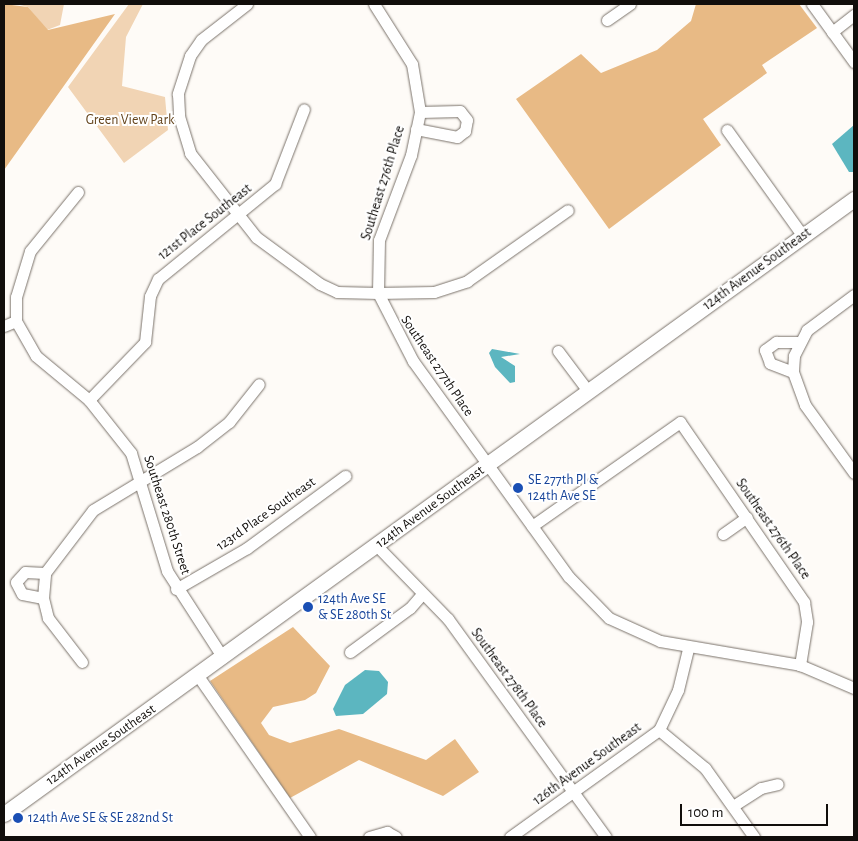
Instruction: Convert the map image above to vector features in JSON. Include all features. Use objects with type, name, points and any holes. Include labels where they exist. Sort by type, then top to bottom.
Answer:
[{"type":"street","points":[[247,4],[201,40],[182,74],[178,94],[183,137],[237,215],[256,237],[320,284],[337,292],[378,294],[434,292],[467,281],[568,210]]},
{"type":"street","name":"Southeast 276th Place","points":[[374,4],[412,64],[420,112],[379,240],[378,294]]},
{"type":"street","points":[[607,20],[630,4]]},
{"type":"street","points":[[812,4],[854,62]]},
{"type":"street","points":[[832,32],[854,15]]},
{"type":"street","name":"121st Place Southeast","points":[[89,400],[145,342],[150,296],[158,278],[237,215],[282,173],[304,110]]},
{"type":"street","points":[[416,129],[457,137],[465,131],[467,120],[460,111],[420,112]]},
{"type":"street","points":[[727,130],[803,236]]},
{"type":"street","points":[[4,326],[16,322],[16,297],[30,251],[78,192]]},
{"type":"street","name":"124th Avenue Southeast","points":[[4,814],[224,658],[854,199]]},
{"type":"street","name":"Southeast 277th Place","points":[[378,294],[397,338],[532,526],[582,592],[609,618],[633,631],[688,649],[800,665]]},
{"type":"street","points":[[854,295],[819,320],[799,342],[794,356],[793,372],[805,405],[854,473]]},
{"type":"street","name":"Southeast 280th Street","points":[[16,322],[36,356],[89,400],[132,453],[176,589],[224,658]]},
{"type":"street","points":[[793,372],[770,363],[765,350],[776,342],[799,342]]},
{"type":"street","points":[[558,351],[588,391]]},
{"type":"street","points":[[82,662],[59,636],[43,598],[44,573],[93,510],[191,452],[229,422],[259,384]]},
{"type":"street","name":"Southeast 276th Place","points":[[532,526],[680,422],[804,602],[806,622],[800,665]]},
{"type":"street","name":"123rd Place Southeast","points":[[176,589],[247,548],[345,476]]},
{"type":"street","points":[[723,534],[747,517]]},
{"type":"street","name":"Southeast 278th Place","points":[[377,546],[448,619],[606,837]]},
{"type":"street","points":[[43,598],[22,594],[16,582],[25,572],[44,573]]},
{"type":"street","points":[[350,652],[410,608],[422,594]]},
{"type":"street","name":"126th Avenue Southeast","points":[[510,837],[574,793],[659,730],[678,690],[688,649]]},
{"type":"street","points":[[800,665],[854,688]]},
{"type":"street","points":[[198,676],[310,837]]},
{"type":"street","points":[[659,730],[688,750],[733,806],[754,837]]},
{"type":"street","points":[[733,806],[761,788],[778,784]]},
{"type":"street","points":[[369,837],[387,832],[396,837]]},
{"type":"green space","points":[[16,4],[64,4],[60,25],[47,30],[28,7]]},
{"type":"green space","name":"Green View Park","points":[[129,4],[143,4],[126,37],[122,86],[165,97],[168,130],[124,163],[68,87]]},
{"type":"shaded area","points":[[4,4],[28,7],[48,30],[115,14],[4,170]]},
{"type":"shaded area","points":[[696,4],[799,4],[817,28],[762,65],[767,73],[703,119],[721,145],[609,229],[516,99],[581,54],[601,73],[657,50],[691,21]]},
{"type":"shaded area","points":[[293,627],[330,666],[316,693],[305,700],[273,707],[261,723],[269,735],[290,743],[339,729],[426,760],[455,739],[479,772],[443,796],[359,760],[290,798],[210,681]]},
{"type":"water","points":[[854,125],[854,172],[849,172],[832,144]]},
{"type":"water","points":[[492,349],[520,354],[501,357],[515,366],[515,382],[510,383],[495,367],[489,353]]},
{"type":"water","points":[[365,670],[379,671],[388,682],[387,694],[363,714],[336,716],[333,709],[345,685]]},
{"type":"place","name":"SE 277th Pl & 124th Ave SE","points":[[518,488]]},
{"type":"place","name":"124th Ave SE & SE 280th St","points":[[308,607]]},
{"type":"place","name":"124th Ave SE & SE 282nd St","points":[[18,818]]}]
